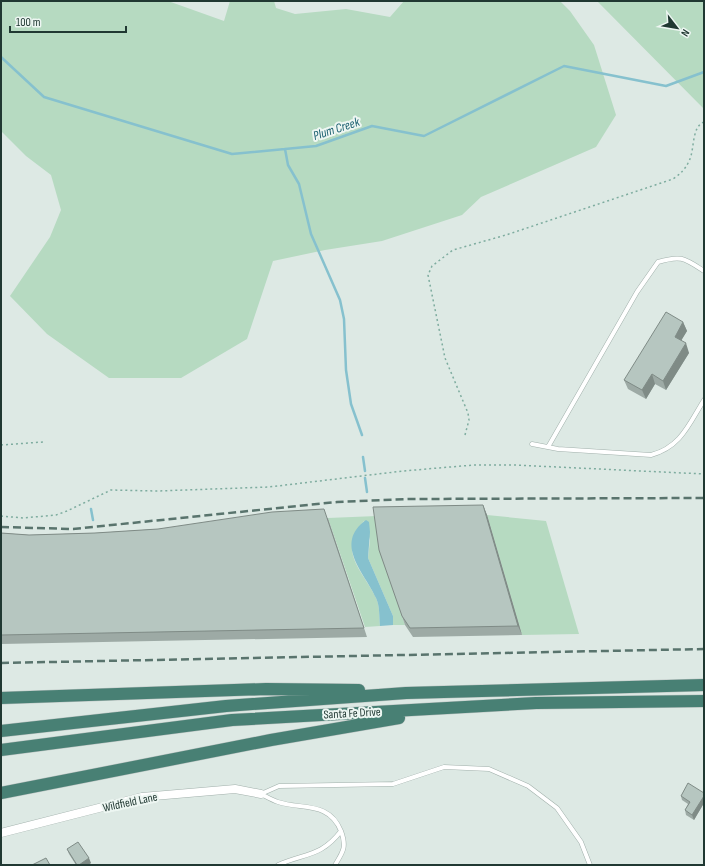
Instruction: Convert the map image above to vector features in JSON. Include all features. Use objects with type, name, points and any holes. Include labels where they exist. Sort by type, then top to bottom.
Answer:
[{"type":"highway","name":"Santa Fe Drive","points":[[1,731],[226,706],[446,692],[704,686]]},
{"type":"highway","points":[[1,698],[266,689],[446,692]]},
{"type":"highway","name":"Santa Fe Drive","points":[[1,750],[232,720],[536,703],[704,701]]},
{"type":"highway","points":[[1,793],[387,719],[536,703]]},
{"type":"street","name":"Wildfield Lane","points":[[1,833],[142,797],[235,789],[261,794]]},
{"type":"lane","points":[[548,447],[638,292],[658,262],[674,257],[685,259],[704,271]]},
{"type":"lane","points":[[532,444],[548,447],[651,455],[665,451],[678,441],[704,400]]},
{"type":"lane","points":[[261,794],[279,786],[392,784],[444,767],[489,769],[528,786],[557,808],[581,842],[590,865]]},
{"type":"lane","points":[[261,794],[279,802],[312,807],[327,813],[336,822],[345,843],[342,854],[334,865]]},
{"type":"lane","points":[[278,865],[319,852],[332,842],[341,831]]},
{"type":"path","points":[[465,435],[469,420],[468,413],[445,358],[428,275],[432,266],[453,250],[506,235],[673,179],[684,171],[690,160],[696,130],[700,123],[704,122]]},
{"type":"path","points":[[1,445],[43,442]]},
{"type":"path","points":[[1,516],[22,518],[56,515],[68,511],[111,490],[269,488],[389,472],[474,465],[516,465],[704,474]]},
{"type":"green space","points":[[1,1],[168,1],[224,21],[230,1],[274,1],[276,8],[295,14],[346,9],[390,17],[404,1],[560,1],[570,11],[594,45],[616,115],[596,147],[481,197],[462,215],[382,241],[325,250],[273,261],[247,339],[181,378],[109,378],[47,334],[10,296],[50,237],[61,210],[51,175],[26,156],[1,131]]},
{"type":"green space","points":[[597,1],[704,1],[704,109]]},
{"type":"green space","points":[[487,515],[546,521],[579,634],[522,635]]},
{"type":"green space","points":[[377,516],[382,559],[405,625],[393,625],[393,616],[368,558],[370,540],[364,521],[356,532],[352,551],[359,569],[377,601],[380,626],[365,627],[328,518]]},
{"type":"water","points":[[366,520],[369,522],[370,532],[368,558],[393,616],[393,625],[380,626],[377,601],[354,559],[352,539],[357,529]]},
{"type":"building","points":[[666,312],[683,322],[675,337],[686,343],[663,381],[652,374],[642,390],[624,380]]},
{"type":"building","points":[[483,505],[518,626],[410,628],[402,616],[379,550],[373,507]]},
{"type":"building","points":[[324,509],[364,628],[1,635],[1,533],[29,535],[158,529],[272,512]]},
{"type":"building","points":[[688,783],[704,793],[704,796],[692,815],[685,810],[690,802],[681,796]]},
{"type":"building","points":[[78,842],[89,858],[77,865],[67,849]]},
{"type":"building","points":[[46,858],[50,865],[32,865]]},
{"type":"waterway","name":"Plum Creek","points":[[1,57],[44,97],[232,154],[316,146],[372,126],[424,136],[564,66],[666,86],[704,72]]},
{"type":"waterway","points":[[285,149],[288,165],[299,184],[311,234],[340,300],[344,319],[346,370],[351,404],[362,435]]},
{"type":"waterway","points":[[363,457],[365,471]]},
{"type":"waterway","points":[[365,478],[367,492]]},
{"type":"waterway","points":[[91,509],[93,520]]},
{"type":"railway","points":[[1,527],[73,529],[337,502],[409,499],[704,498]]},
{"type":"railway","points":[[1,663],[704,649]]}]
